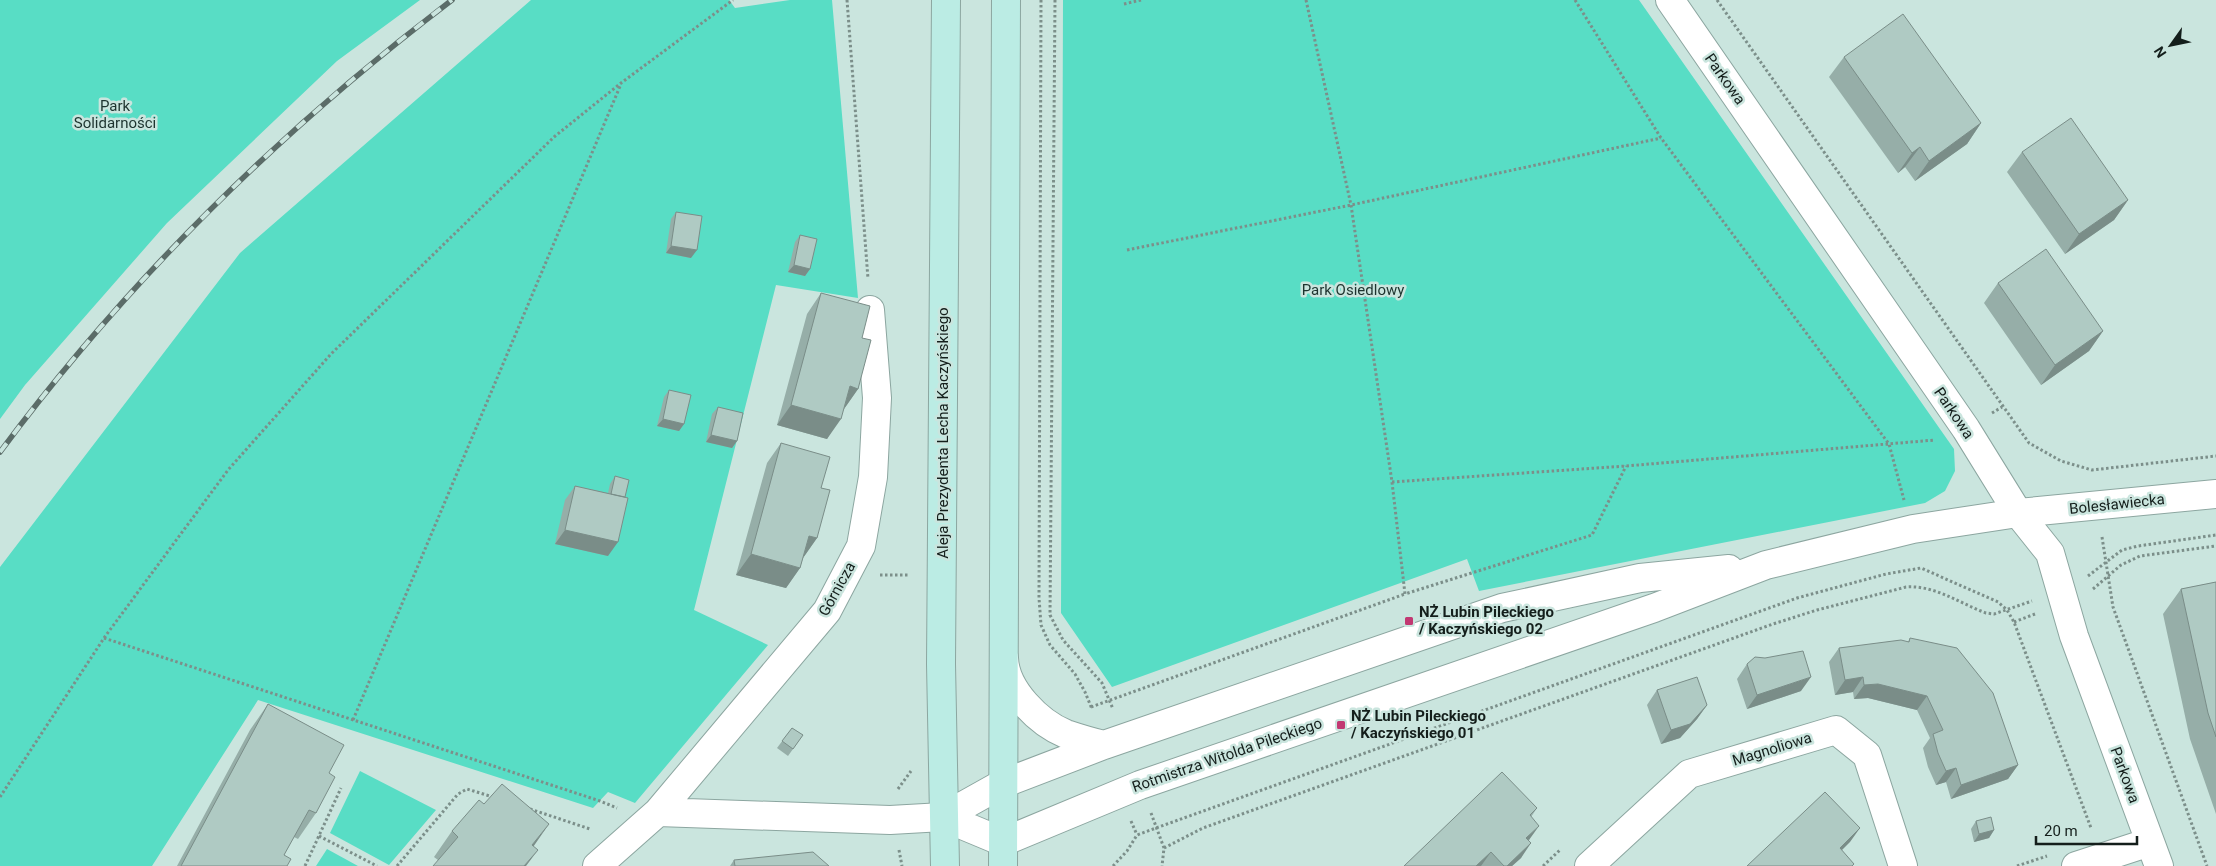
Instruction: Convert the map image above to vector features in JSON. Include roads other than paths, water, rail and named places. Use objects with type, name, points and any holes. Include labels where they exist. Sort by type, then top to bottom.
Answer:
[{"type":"main road","name":"Aleja Prezydenta Lecha Kaczyńskiego","points":[[945,866],[942,655],[946,0]]},
{"type":"main road","points":[[1003,854],[1006,0]]},
{"type":"street","name":"Parkowa","points":[[1670,0],[1966,429],[2018,513],[2050,553],[2059,591],[2077,646],[2154,854]]},
{"type":"street","name":"Górnicza","points":[[597,866],[653,817],[827,611],[861,546],[873,477],[877,398],[870,310]]},
{"type":"street","name":"Bolesławiecka","points":[[2018,513],[2216,494]]},
{"type":"street","name":"Rotmistrza Witolda Pileckiego","points":[[1003,854],[1140,785],[1654,608],[1766,565],[1913,529],[2018,513]]},
{"type":"street","name":"Rotmistrza Witolda Pileckiego","points":[[943,817],[1002,784],[1104,745],[1502,608],[1640,578],[1766,565]]},
{"type":"street","points":[[1003,648],[1004,663],[1011,682],[1020,697],[1035,713],[1064,732],[1104,745]]},
{"type":"street","name":"Magnoliowa","points":[[1590,866],[1689,774],[1836,730],[1867,755],[1903,866]]},
{"type":"street","points":[[653,817],[890,820],[943,817],[1003,854]]},
{"type":"street","points":[[2076,866],[2101,857],[2154,854]]},
{"type":"railway","points":[[0,452],[49,388],[101,327],[154,267],[210,210],[268,154],[328,101],[389,49],[452,0]]},
{"type":"place","name":"NŻ Lubin Pileckiego / Kaczyńskiego 02","points":[[1409,621]]},
{"type":"place","name":"NŻ Lubin Pileckiego / Kaczyńskiego 01","points":[[1341,725]]},
{"type":"park label","name":"Park Solidarności","points":[[115,114]]},
{"type":"park label","name":"Park Osiedlowy","points":[[1353,290]]}]
